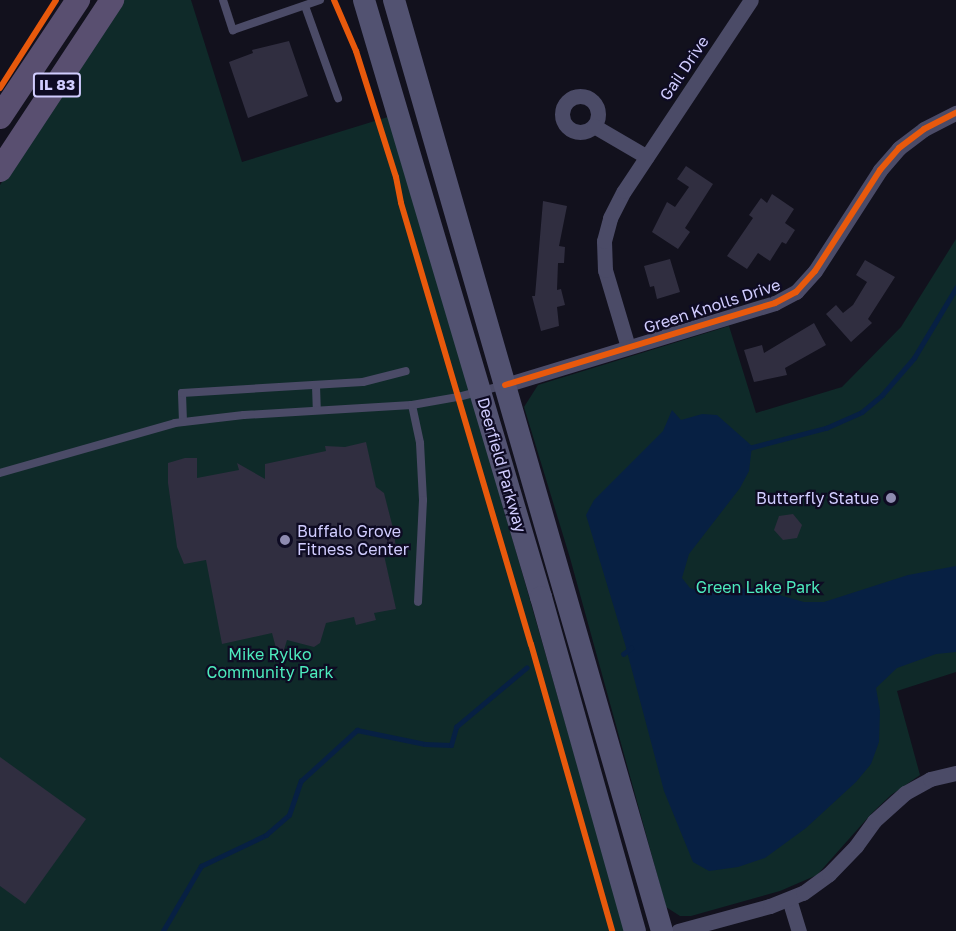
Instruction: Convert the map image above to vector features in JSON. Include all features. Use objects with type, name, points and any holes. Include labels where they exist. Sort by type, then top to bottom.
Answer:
[{"type":"main road","name":"IL 83","points":[[0,117],[78,0]]},
{"type":"main road","name":"IL 83","points":[[0,170],[112,0]]},
{"type":"main road","name":"Deerfield Parkway","points":[[364,0],[480,392],[635,931]]},
{"type":"main road","name":"Deerfield Parkway","points":[[394,0],[662,931]]},
{"type":"street","name":"Gail Drive","points":[[628,347],[605,270],[604,241],[610,218],[624,191],[751,0]]},
{"type":"street","name":"Green Knolls Drive","points":[[505,385],[775,303],[796,292],[815,272],[880,170],[899,148],[924,129],[956,113]]},
{"type":"street","points":[[594,126],[646,157]]},
{"type":"street","points":[[678,931],[803,893],[829,874],[873,821],[904,793],[930,780],[956,772]]},
{"type":"street","points":[[789,899],[799,931]]},
{"type":"lane","points":[[223,0],[233,30],[320,0]]},
{"type":"lane","points":[[305,6],[338,98]]},
{"type":"lane","points":[[183,422],[182,393],[363,382],[406,371]]},
{"type":"lane","points":[[0,473],[183,422],[316,410],[412,405],[505,385]]},
{"type":"lane","points":[[316,386],[316,410]]},
{"type":"lane","points":[[412,405],[420,443],[423,500],[418,603]]},
{"type":"green space","name":"Mike Rylko Community Park","points":[[123,0],[191,0],[242,162],[391,116],[625,931],[0,931],[0,185]]},
{"type":"green space","name":"Green Lake Park","points":[[956,239],[956,672],[897,691],[920,775],[891,795],[872,813],[817,875],[780,891],[691,916],[680,916],[666,907],[570,558],[524,407],[538,385],[729,326],[756,413],[842,387],[901,327]]},
{"type":"water","points":[[672,410],[681,420],[702,414],[717,415],[752,446],[749,471],[740,488],[689,554],[682,578],[690,588],[697,590],[755,588],[804,602],[824,602],[908,575],[956,566],[956,652],[936,654],[897,668],[876,688],[880,711],[879,742],[871,764],[856,782],[806,828],[765,858],[738,867],[709,871],[693,862],[664,791],[625,644],[586,515],[594,500],[663,431]]},
{"type":"building","points":[[289,41],[308,96],[248,118],[229,62],[253,53],[252,50]]},
{"type":"building","points":[[686,166],[713,184],[685,228],[690,232],[678,249],[652,232],[667,202],[675,207],[689,187],[677,179]]},
{"type":"building","points":[[772,194],[794,209],[785,223],[795,230],[786,244],[782,242],[770,261],[758,253],[747,269],[727,256],[753,218],[749,215],[761,198],[767,203]]},
{"type":"building","points":[[543,201],[567,206],[559,246],[565,247],[564,263],[558,263],[557,290],[561,289],[565,305],[557,307],[559,326],[541,331],[532,296],[535,296]]},
{"type":"building","points":[[670,259],[680,292],[657,299],[654,286],[650,287],[644,266]]},
{"type":"building","points":[[865,260],[895,277],[868,319],[872,323],[851,342],[826,314],[836,305],[843,313],[853,305],[867,282],[856,275]]},
{"type":"building","points":[[814,323],[826,345],[785,368],[787,375],[754,382],[744,350],[762,345],[764,353]]},
{"type":"building","name":"Buffalo Grove Fitness Center","points":[[366,442],[376,487],[384,493],[394,532],[396,549],[384,555],[396,609],[374,613],[376,620],[356,625],[354,617],[326,623],[320,643],[314,647],[287,640],[280,663],[272,633],[222,644],[206,560],[184,564],[177,547],[168,483],[168,463],[185,458],[197,458],[197,478],[239,470],[237,463],[265,479],[265,464],[326,451],[325,446],[345,447]]},
{"type":"building","points":[[793,514],[802,525],[797,538],[783,540],[774,530],[779,516]]},
{"type":"building","points":[[0,757],[86,819],[25,904],[0,886]]},
{"type":"waterway","points":[[749,448],[826,428],[862,412],[882,395],[914,358],[956,288]]},
{"type":"waterway","points":[[623,654],[631,648]]},
{"type":"waterway","points":[[163,931],[201,866],[266,835],[289,815],[301,781],[357,730],[425,744],[451,745],[456,727],[526,668]]},
{"type":"cycle path","points":[[0,88],[56,0]]},
{"type":"cycle path","points":[[334,0],[356,51],[396,177],[401,203],[531,644],[612,931]]},
{"type":"cycle path","points":[[505,385],[775,303],[796,292],[815,271],[880,170],[899,148],[924,129],[956,113]]},
{"type":"place","name":"Butterfly Statue","points":[[891,498]]},
{"type":"place","name":"Buffalo Grove Fitness Center","points":[[285,540]]}]
